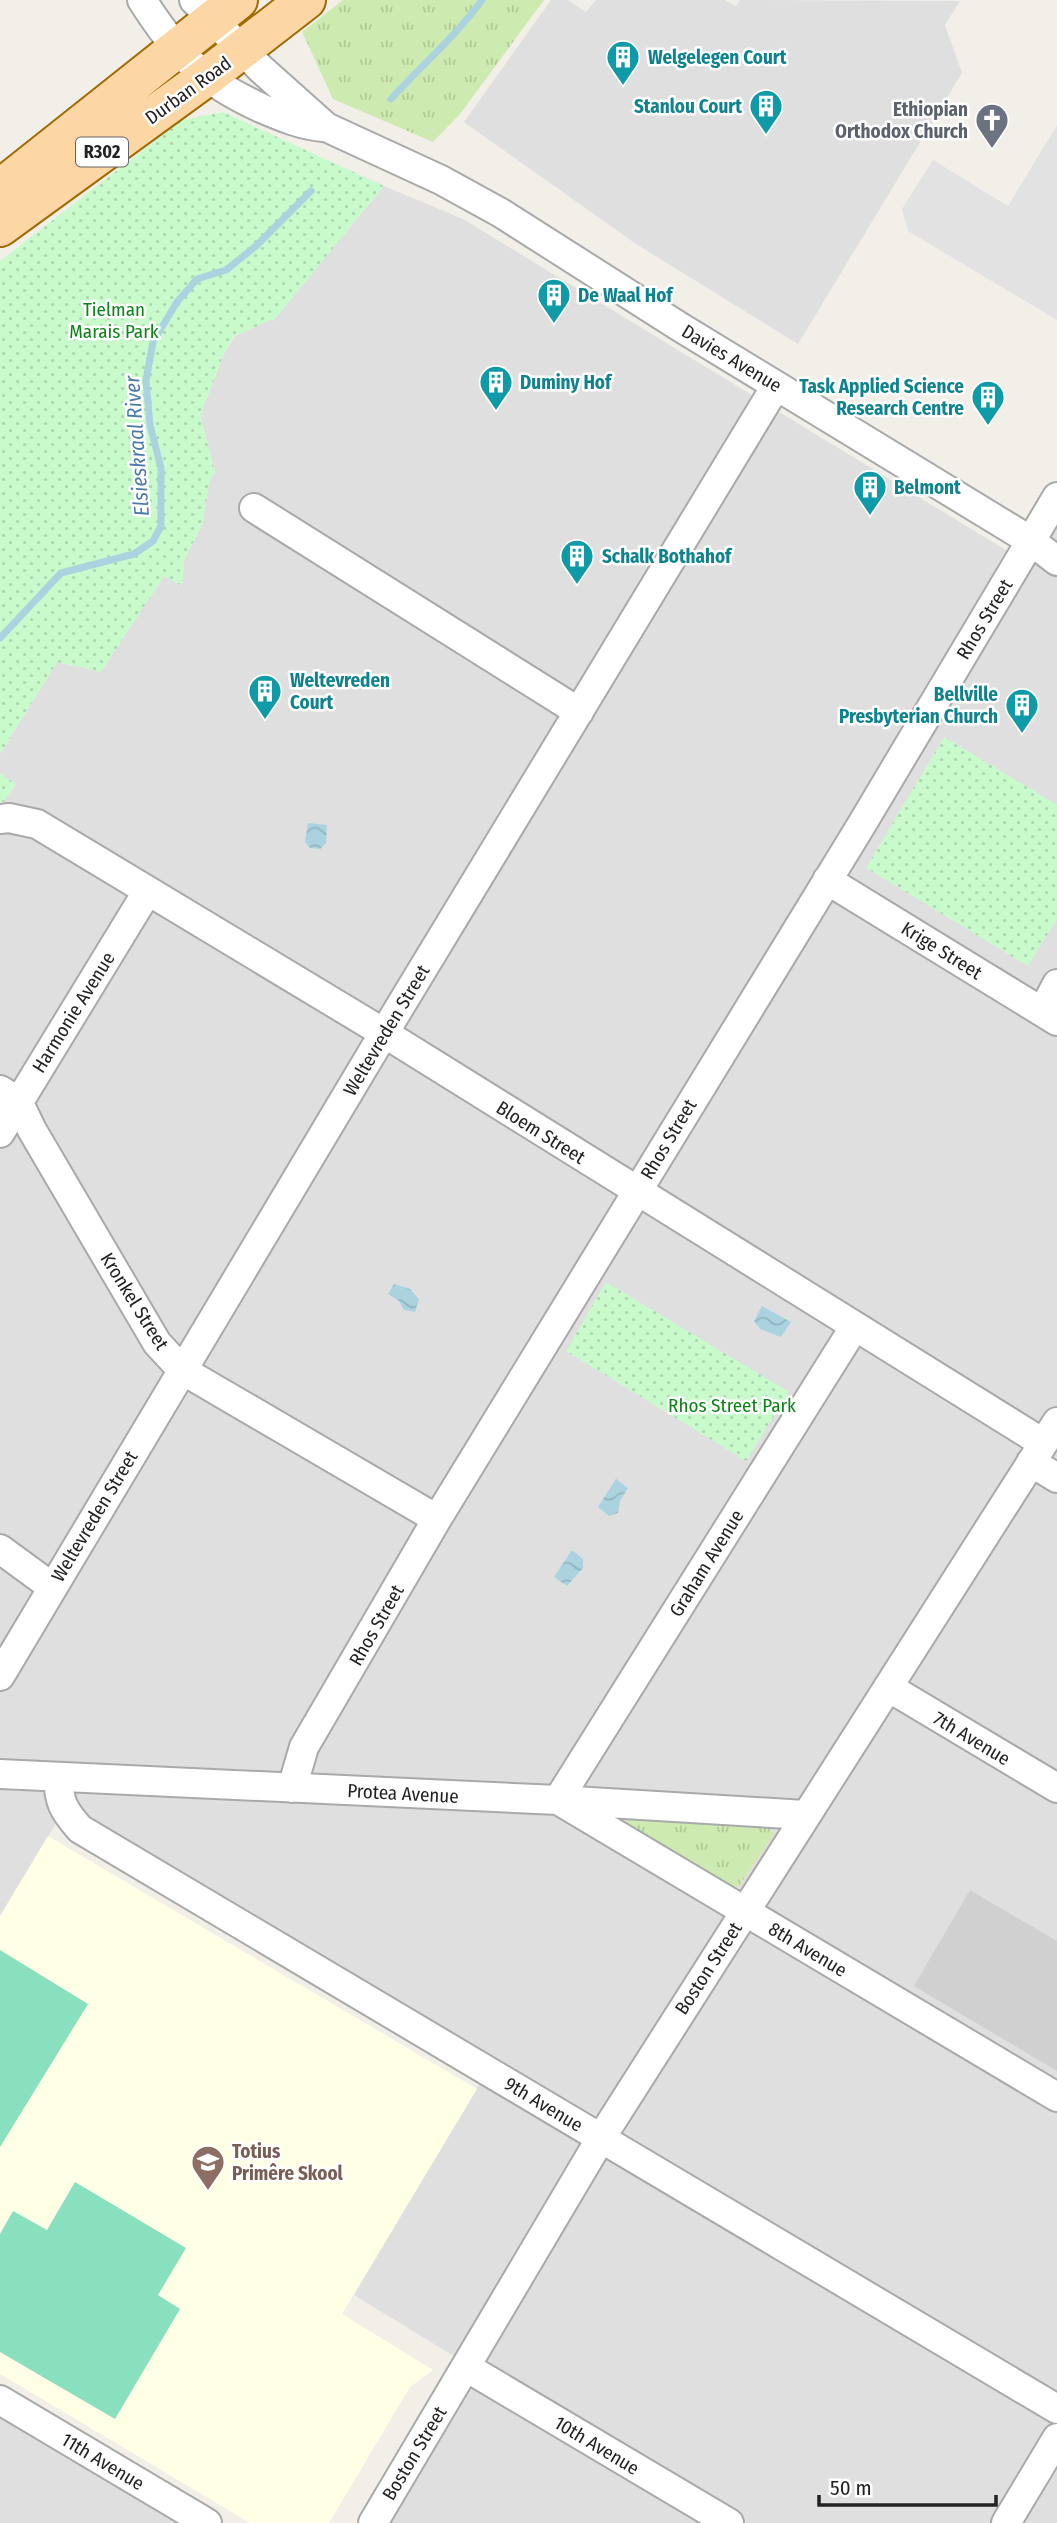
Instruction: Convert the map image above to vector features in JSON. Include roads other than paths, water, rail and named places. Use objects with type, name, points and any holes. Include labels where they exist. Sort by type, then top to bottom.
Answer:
[{"type":"main road","name":"Durban Road","points":[[0,227],[205,78],[306,0]]},
{"type":"main road","name":"Durban Road","points":[[0,189],[176,48],[215,7]]},
{"type":"street","name":"Davies Avenue","points":[[142,0],[176,48],[205,78],[229,93],[302,125],[326,127]]},
{"type":"street","name":"Davies Avenue","points":[[215,7],[241,50],[326,127],[431,176],[501,213],[776,386],[1031,541],[1057,561]]},
{"type":"street","name":"Weltevreden Street","points":[[0,1676],[384,1033],[776,386]]},
{"type":"street","name":"Rhos Street","points":[[292,1788],[304,1747],[437,1519],[472,1466],[1057,497]]},
{"type":"street","points":[[254,508],[579,712]]},
{"type":"street","name":"Bloem Street","points":[[0,819],[9,818],[37,824],[384,1033],[1044,1442],[1057,1478]]},
{"type":"street","name":"Krige Street","points":[[827,880],[1050,1016]]},
{"type":"street","name":"Harmonie Avenue","points":[[0,1133],[9,1095],[147,892]]},
{"type":"street","points":[[1050,1016],[1057,984]]},
{"type":"street","name":"Kronkel Street","points":[[9,1095],[35,1134],[157,1343],[182,1370],[437,1519]]},
{"type":"street","name":"Graham Avenue","points":[[558,1800],[855,1326]]},
{"type":"street","name":"Boston Street","points":[[373,2523],[601,2138],[1044,1442]]},
{"type":"street","points":[[0,1549],[52,1587]]},
{"type":"street","name":"7th Avenue","points":[[888,1687],[1057,1788]]},
{"type":"street","name":"Protea Avenue","points":[[0,1774],[558,1800],[805,1815]]},
{"type":"street","name":"9th Avenue","points":[[58,1777],[59,1798],[67,1814],[80,1829],[1057,2409]]},
{"type":"street","name":"8th Avenue","points":[[558,1800],[1057,2097]]},
{"type":"street","name":"10th Avenue","points":[[466,2367],[729,2523]]},
{"type":"street","name":"11th Avenue","points":[[0,2400],[207,2523]]},
{"type":"street","points":[[1006,2523],[1057,2438]]},
{"type":"water","points":[[308,823],[327,825],[326,843],[320,849],[310,848],[305,842]]},
{"type":"water","points":[[394,1284],[410,1289],[419,1299],[415,1312],[404,1310],[399,1301],[388,1294]]},
{"type":"water","points":[[762,1306],[791,1322],[781,1337],[760,1329],[754,1321]]},
{"type":"water","points":[[616,1479],[628,1488],[620,1501],[618,1513],[609,1516],[598,1507]]},
{"type":"water","points":[[572,1550],[583,1559],[583,1568],[567,1586],[554,1577]]},
{"type":"waterway","name":"Elsieskraal River","points":[[391,99],[450,38],[482,0]]},
{"type":"waterway","name":"Elsieskraal River","points":[[0,638],[61,573],[134,554],[153,541],[161,526],[161,468],[150,425],[146,380],[153,342],[177,302],[197,279],[226,270],[256,246],[311,191]]},
{"type":"place","name":"Welgelegen Court","points":[[623,87]]},
{"type":"place","name":"Stanlou Court","points":[[766,136]]},
{"type":"place","name":"Ethiopian Orthodox Church","points":[[992,150]]},
{"type":"place","name":"De Waal Hof","points":[[554,325]]},
{"type":"place","name":"Duminy Hof","points":[[496,412]]},
{"type":"place","name":"Task Applied Science Research Centre","points":[[988,427]]},
{"type":"place","name":"Belmont","points":[[870,517]]},
{"type":"place","name":"Schalk Bothahof","points":[[577,586]]},
{"type":"place","name":"Weltevreden Court","points":[[265,721]]},
{"type":"place","name":"Bellville Presbyterian Church","points":[[1022,735]]},
{"type":"place","name":"Totius Primêre Skool","points":[[208,2192]]},
{"type":"park label","name":"Tielman Marais Park","points":[[114,320]]},
{"type":"park label","name":"Rhos Street Park","points":[[732,1405]]}]
